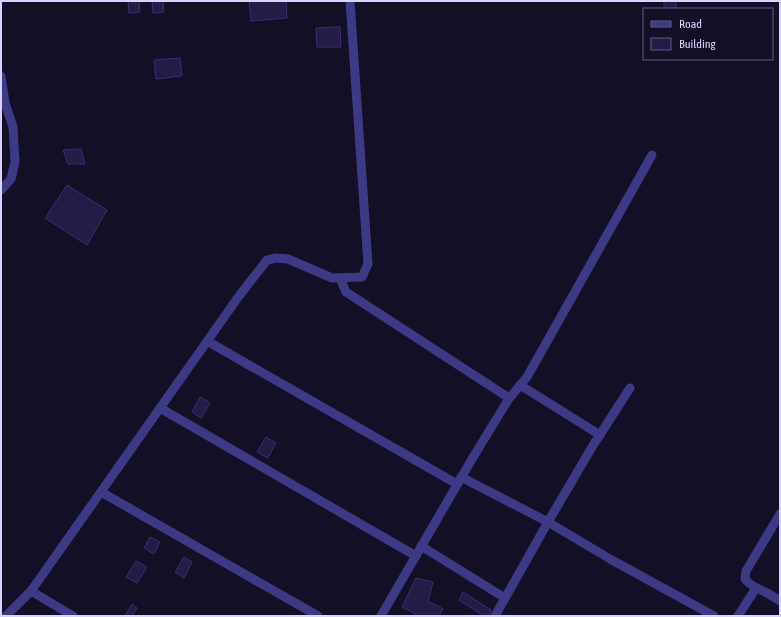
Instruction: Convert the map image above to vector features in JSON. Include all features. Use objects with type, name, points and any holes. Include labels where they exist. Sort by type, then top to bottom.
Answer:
[{"type":"street","points":[[6,616],[31,591],[207,341],[267,260],[276,258],[288,259],[332,278],[362,277],[368,264],[350,1]]},
{"type":"street","points":[[1,76],[3,104],[13,127],[14,162],[11,179],[1,190]]},
{"type":"street","points":[[382,616],[459,480],[510,398],[527,377],[652,155]]},
{"type":"street","points":[[340,278],[346,292],[510,398]]},
{"type":"street","points":[[207,341],[459,480],[548,522],[610,559],[714,616]]},
{"type":"street","points":[[520,385],[600,435]]},
{"type":"street","points":[[495,616],[548,522],[630,388]]},
{"type":"street","points":[[160,408],[416,556]]},
{"type":"street","points":[[102,492],[318,616]]},
{"type":"street","points":[[780,514],[746,571],[745,579],[756,588],[766,592],[780,601]]},
{"type":"street","points":[[421,546],[505,598]]},
{"type":"street","points":[[738,616],[756,588]]},
{"type":"street","points":[[31,591],[73,616]]},
{"type":"building","points":[[128,1],[139,1],[140,12],[129,13]]},
{"type":"building","points":[[152,1],[163,1],[164,12],[153,13]]},
{"type":"building","points":[[249,1],[286,1],[287,18],[251,21]]},
{"type":"building","points":[[664,1],[676,1],[676,8],[664,8]]},
{"type":"building","points":[[340,27],[341,47],[317,47],[316,28]]},
{"type":"building","points":[[180,58],[182,76],[156,79],[154,60]]},
{"type":"building","points":[[81,149],[85,164],[68,164],[63,150]]},
{"type":"building","points":[[67,185],[107,210],[87,245],[45,218]]},
{"type":"building","points":[[200,397],[210,403],[201,418],[192,412]]},
{"type":"building","points":[[266,437],[276,443],[268,458],[257,452]]},
{"type":"building","points":[[150,537],[160,542],[154,554],[144,548]]},
{"type":"building","points":[[184,557],[192,562],[184,578],[175,572]]},
{"type":"building","points":[[136,561],[147,567],[137,583],[126,577]]},
{"type":"building","points":[[416,578],[433,582],[428,601],[443,609],[439,616],[419,616],[402,607]]},
{"type":"building","points":[[463,592],[491,610],[489,616],[484,616],[459,600]]},
{"type":"building","points":[[132,604],[137,608],[132,616],[125,616]]}]
